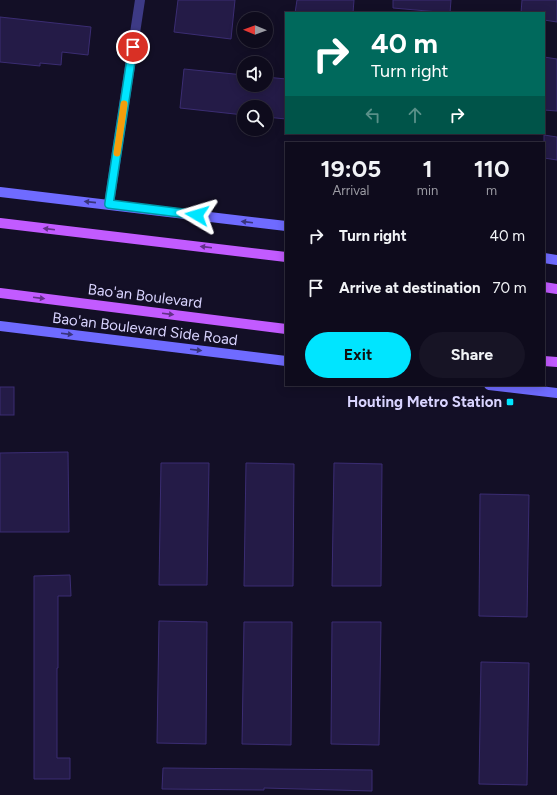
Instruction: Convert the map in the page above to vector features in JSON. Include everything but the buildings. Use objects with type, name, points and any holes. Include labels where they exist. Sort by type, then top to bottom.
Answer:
[{"type":"main road","points":[[0,192],[285,226]]},
{"type":"main road","points":[[0,223],[285,257]]},
{"type":"main road","points":[[545,258],[557,260]]},
{"type":"main road","points":[[545,287],[557,289]]},
{"type":"main road","name":"Bao'an Boulevard","points":[[0,293],[285,329]]},
{"type":"main road","name":"Bao'an Boulevard Side Road","points":[[0,326],[285,361]]},
{"type":"main road","points":[[545,361],[557,362]]},
{"type":"main road","points":[[498,386],[557,393]]},
{"type":"street","points":[[109,204],[140,0]]},
{"type":"slow traffic","points":[[117,153],[124,104]]},
{"type":"place","name":"Houting Metro Station","points":[[510,402]]},
{"type":"route","points":[[133,47],[109,204],[197,215]]}]
